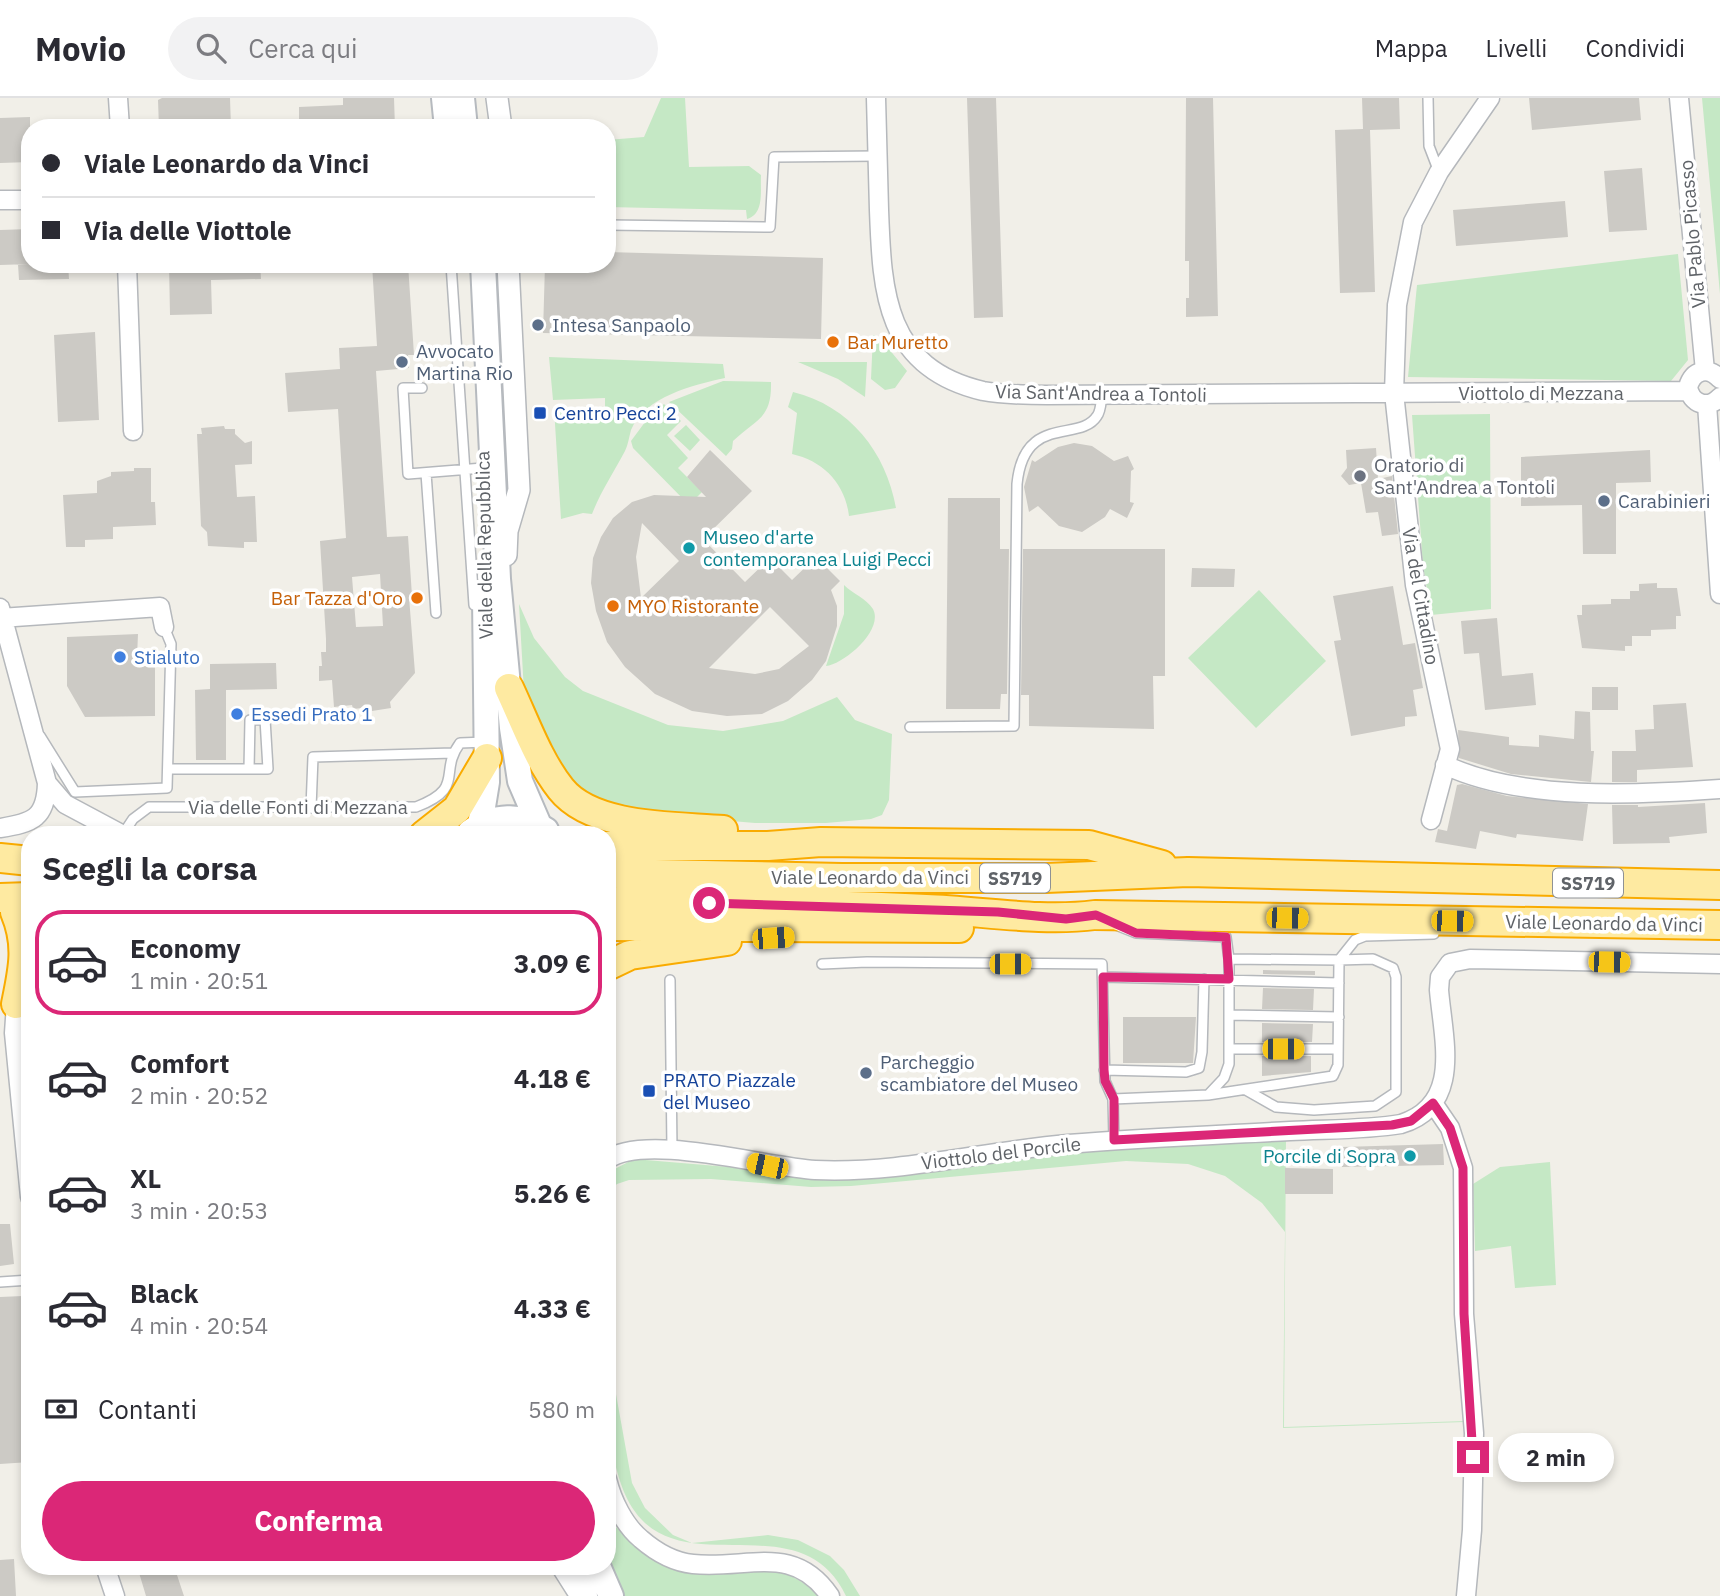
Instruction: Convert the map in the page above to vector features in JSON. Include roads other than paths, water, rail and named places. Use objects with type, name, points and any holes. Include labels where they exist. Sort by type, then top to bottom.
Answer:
[{"type":"highway","points":[[508,675],[553,777],[562,790],[585,807],[632,822],[747,831],[816,842]]},
{"type":"highway","points":[[435,826],[457,808],[487,750]]},
{"type":"highway","points":[[616,846],[768,846],[816,842],[1088,845],[1188,873]]},
{"type":"highway","points":[[0,851],[21,850]]},
{"type":"highway","points":[[0,858],[21,860]]},
{"type":"highway","name":"Viale Leonardo da Vinci","points":[[616,873],[855,878],[1046,878],[1188,873],[1720,885]]},
{"type":"highway","name":"Viale Leonardo da Vinci","points":[[616,901],[835,905],[998,912],[1066,919],[1096,915],[1720,925]]},
{"type":"highway","points":[[15,905],[21,924]]},
{"type":"highway","points":[[616,926],[1007,928],[1066,919]]},
{"type":"highway","points":[[616,960],[630,955],[720,941],[880,929]]},
{"type":"main road","points":[[450,119],[462,98]]},
{"type":"main road","name":"Viale della Repubblica","points":[[467,273],[473,469],[487,750],[486,804],[475,826]]},
{"type":"main road","name":"Viale della Repubblica","points":[[483,273],[498,579],[518,775],[543,826]]},
{"type":"main road","points":[[486,826],[516,817],[536,826]]},
{"type":"main road","points":[[577,1575],[585,1596]]},
{"type":"main road","points":[[602,1575],[611,1596]]},
{"type":"street","points":[[118,98],[119,119]]},
{"type":"street","points":[[497,98],[500,119]]},
{"type":"street","name":"Via Sant'Andrea a Tontoli","points":[[876,98],[885,299],[890,314],[916,354],[948,377],[982,390],[1004,394],[1394,393]]},
{"type":"street","name":"Via del Cittadino","points":[[1431,820],[1450,749],[1415,585],[1394,393],[1397,305],[1413,222],[1439,172],[1490,98]]},
{"type":"street","name":"Via Pablo Picasso","points":[[1679,98],[1712,375]]},
{"type":"street","points":[[0,200],[21,200]]},
{"type":"street","points":[[127,273],[133,431]]},
{"type":"street","name":"Viale della Repubblica","points":[[508,273],[519,490],[507,531],[508,675]]},
{"type":"street","points":[[1712,375],[1690,379],[1688,391],[1696,402],[1714,401],[1720,594]]},
{"type":"street","name":"Viottolo di Mezzana","points":[[1394,393],[1688,391]]},
{"type":"street","points":[[0,828],[20,825],[37,817],[46,804],[47,783],[35,729],[2,615],[160,607],[164,627]]},
{"type":"street","points":[[1445,765],[1462,773],[1548,790],[1601,794],[1720,789]]},
{"type":"street","points":[[47,783],[65,804],[108,826]]},
{"type":"street","points":[[1466,1596],[1472,1530],[1474,1433],[1464,1314],[1463,1168],[1450,1128],[1433,1103],[1442,1089],[1446,1070],[1440,977],[1450,963],[1470,959],[1720,964]]},
{"type":"street","points":[[21,1007],[14,1033],[21,1105]]},
{"type":"street","name":"Viottolo del Porcile","points":[[616,1155],[637,1149],[672,1150],[718,1155],[767,1166],[841,1169],[1114,1140],[1392,1125],[1411,1121],[1433,1103]]},
{"type":"street","points":[[616,1499],[629,1527],[654,1550],[667,1557],[692,1564],[760,1561],[795,1565],[811,1573],[831,1596]]},
{"type":"street","points":[[108,1575],[115,1596]]},
{"type":"lane","points":[[1428,98],[1429,146],[1439,172]]},
{"type":"lane","points":[[616,225],[770,227],[774,157],[878,156]]},
{"type":"lane","points":[[422,388],[403,388],[408,474],[473,469],[452,273]]},
{"type":"lane","points":[[911,727],[1014,726],[1017,484],[1020,464],[1028,450],[1042,438],[1093,420],[1099,411],[1102,395]]},
{"type":"lane","points":[[426,472],[436,613]]},
{"type":"lane","points":[[35,729],[75,792],[167,788],[171,644],[164,627]]},
{"type":"lane","points":[[168,769],[268,769],[265,719],[250,720],[249,768]]},
{"type":"lane","points":[[311,808],[313,757],[453,753],[460,744],[487,750]]},
{"type":"lane","name":"Via delle Fonti di Mezzana","points":[[128,826],[149,807],[416,807],[436,798],[449,782],[453,753]]},
{"type":"lane","points":[[1096,915],[1136,933],[1226,937],[1229,959],[1229,1064],[1224,1078],[1208,1094]]},
{"type":"lane","points":[[1114,1099],[1208,1094],[1328,1079],[1336,1071],[1339,960],[1355,940],[1365,936],[1437,934],[1479,921]]},
{"type":"lane","points":[[1229,959],[1373,959],[1393,968],[1396,976],[1399,1081],[1396,1092],[1375,1106],[1314,1110],[1276,1107],[1246,1090]]},
{"type":"lane","points":[[822,964],[1102,964],[1104,1070],[1105,1081],[1114,1099],[1114,1140]]},
{"type":"lane","points":[[1103,977],[1339,983]]},
{"type":"lane","points":[[1104,1070],[1186,1072],[1199,1068],[1204,979]]},
{"type":"lane","points":[[670,980],[672,1150]]},
{"type":"lane","points":[[1229,1015],[1339,1017]]},
{"type":"lane","points":[[1229,1049],[1338,1049]]},
{"type":"lane","points":[[0,1282],[21,1281]]},
{"type":"lane","points":[[561,1575],[574,1596]]},
{"type":"place","name":"Intesa Sanpaolo","points":[[538,325]]},
{"type":"place","name":"Bar Muretto","points":[[833,342]]},
{"type":"place","name":"Avvocato Martina Rio","points":[[402,362]]},
{"type":"place","name":"Centro Pecci 2","points":[[540,413]]},
{"type":"place","name":"Oratorio di Sant'Andrea a Tontoli","points":[[1360,476]]},
{"type":"place","name":"Carabinieri","points":[[1604,501]]},
{"type":"place","name":"Museo d'arte contemporanea Luigi Pecci","points":[[689,548]]},
{"type":"place","name":"Bar Tazza d'Oro","points":[[417,598]]},
{"type":"place","name":"MYO Ristorante","points":[[613,606]]},
{"type":"place","name":"Stialuto","points":[[120,657]]},
{"type":"place","name":"Essedi Prato 1","points":[[237,714]]},
{"type":"place","name":"Parcheggio scambiatore del Museo","points":[[866,1073]]},
{"type":"place","name":"PRATO Piazzale del Museo","points":[[649,1091]]},
{"type":"place","name":"Porcile di Sopra","points":[[1410,1156]]}]
